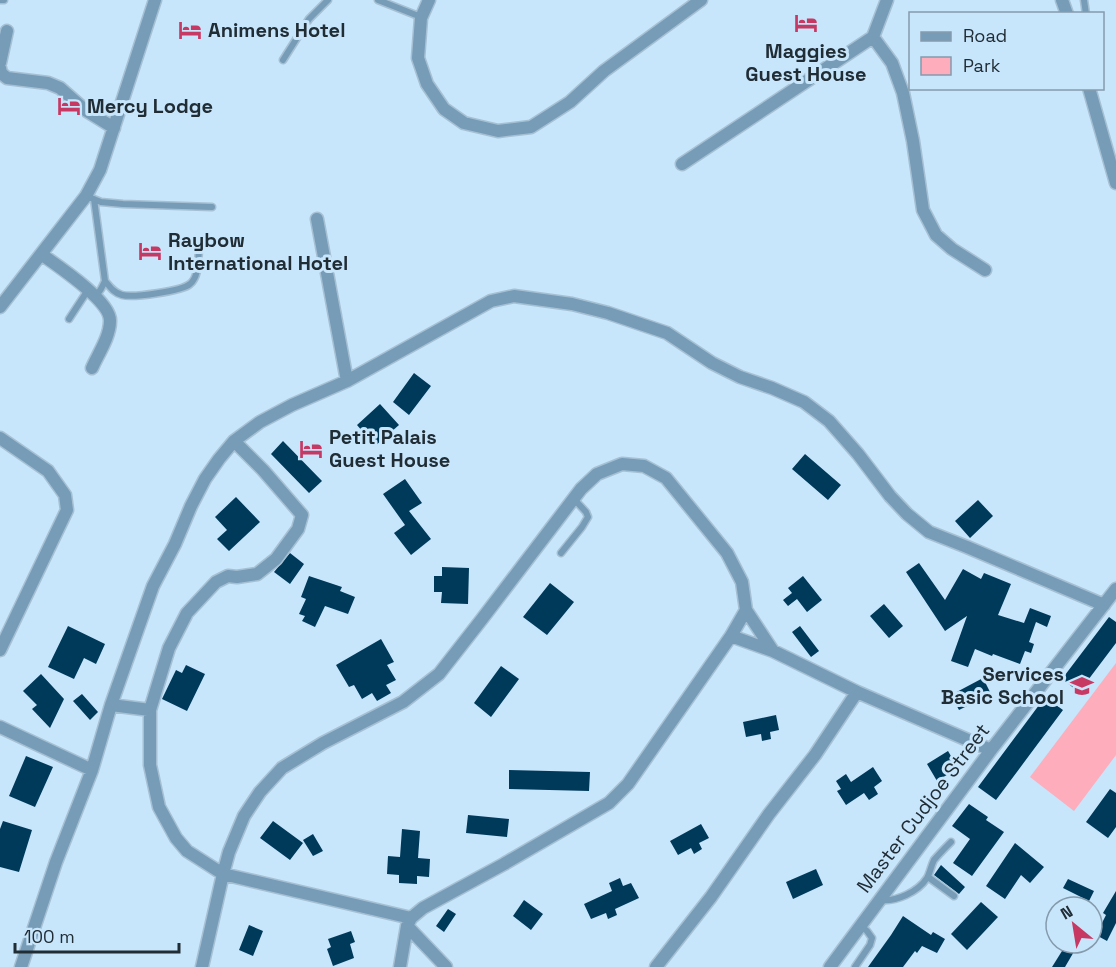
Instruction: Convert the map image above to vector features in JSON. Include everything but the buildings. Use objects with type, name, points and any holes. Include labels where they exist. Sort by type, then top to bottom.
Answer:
[{"type":"street","points":[[0,307],[41,254],[90,198],[155,0]]},
{"type":"street","points":[[429,0],[421,18],[418,58],[427,84],[444,109],[464,123],[498,130],[531,127],[570,102],[604,71],[701,0]]},
{"type":"street","points":[[682,164],[873,37],[887,0]]},
{"type":"street","points":[[0,63],[7,31]]},
{"type":"street","points":[[873,37],[892,63],[903,93],[923,210],[936,235],[952,249],[985,270]]},
{"type":"street","points":[[0,68],[1,73],[7,78],[48,83],[60,88],[85,110],[114,128]]},
{"type":"street","points":[[1090,90],[1116,183]]},
{"type":"street","points":[[317,219],[347,381]]},
{"type":"street","points":[[41,254],[92,293],[107,309],[111,319],[106,338],[92,368]]},
{"type":"street","points":[[21,967],[56,862],[92,770],[111,705],[153,586],[205,479],[219,459],[234,441],[260,422],[347,381],[491,301],[514,296],[572,304],[608,313],[667,333],[712,363],[740,377],[804,402],[829,421],[890,496],[929,532],[1104,605]]},
{"type":"street","points":[[0,438],[48,471],[65,495],[66,510],[0,650]]},
{"type":"street","points":[[234,441],[302,515],[298,529],[276,560],[257,574],[228,576],[216,582],[187,613],[169,648],[150,710],[150,765],[159,807],[176,838],[188,851],[223,874],[409,922],[446,967]]},
{"type":"street","points":[[202,967],[229,852],[244,816],[260,792],[282,768],[323,743],[403,702],[439,674],[581,489],[597,474],[622,464],[644,466],[666,477],[727,553],[742,582],[746,610],[773,651]]},
{"type":"street","name":"Master Cudjoe Street","points":[[830,967],[991,750],[1116,589]]},
{"type":"street","points":[[400,967],[409,922],[423,908],[609,803],[628,784],[731,636],[746,610]]},
{"type":"street","points":[[731,636],[773,651],[857,692],[991,750]]},
{"type":"street","points":[[656,967],[711,897],[769,814],[815,755],[857,692]]},
{"type":"street","points":[[111,705],[150,710]]},
{"type":"street","points":[[0,727],[92,770]]},
{"type":"lane","points":[[283,60],[309,19],[328,0]]},
{"type":"lane","points":[[378,0],[421,18]]},
{"type":"lane","points":[[90,198],[101,202],[123,204],[212,207]]},
{"type":"lane","points":[[90,198],[105,281],[119,294],[128,296],[181,290],[195,278],[199,249]]},
{"type":"lane","points":[[69,319],[92,293],[102,289],[105,281]]},
{"type":"lane","points":[[561,553],[582,528],[588,517],[574,498]]},
{"type":"lane","points":[[880,899],[889,901],[898,899],[922,885],[935,860],[951,842]]},
{"type":"lane","points":[[928,877],[954,896]]},
{"type":"lane","points":[[855,967],[870,945],[872,938],[861,926]]},
{"type":"green space","points":[[1116,663],[1116,755],[1074,811],[1030,777]]},
{"type":"place","name":"Maggies Guest House","points":[[806,23]]},
{"type":"place","name":"Animens Hotel","points":[[190,30]]},
{"type":"place","name":"Mercy Lodge","points":[[69,106]]},
{"type":"place","name":"Raybow International Hotel","points":[[150,251]]},
{"type":"place","name":"Petit Palais Guest House","points":[[311,449]]},
{"type":"place","name":"Services Basic School","points":[[1082,686]]}]
